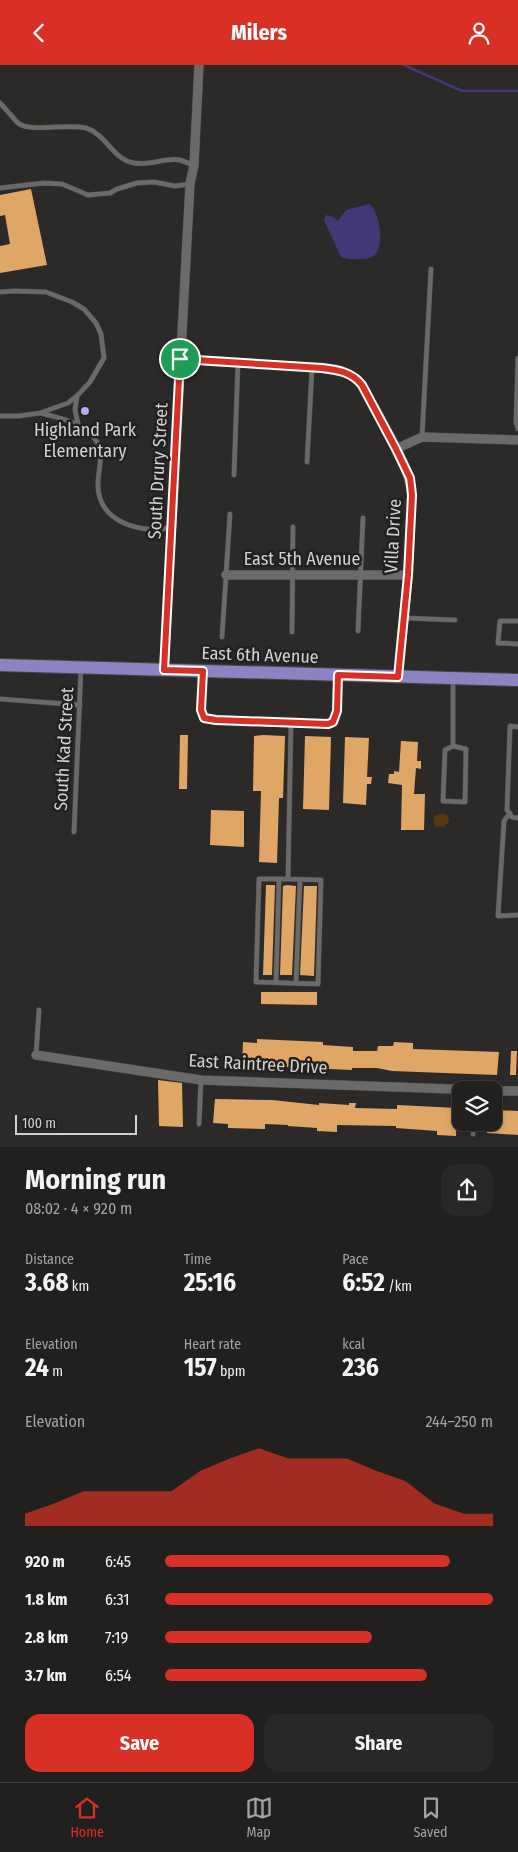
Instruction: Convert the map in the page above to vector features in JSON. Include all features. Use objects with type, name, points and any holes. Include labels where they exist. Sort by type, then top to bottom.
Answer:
[{"type":"main road","name":"East 6th Avenue","points":[[0,665],[518,680]]},
{"type":"street","name":"South Drury Street","points":[[164,670],[190,184],[194,165],[199,65]]},
{"type":"street","name":"Villa Drive","points":[[180,359],[335,369],[356,378],[410,478],[412,495],[408,575],[398,677]]},
{"type":"street","points":[[396,449],[422,437],[518,440]]},
{"type":"street","name":"East 5th Avenue","points":[[226,575],[408,575]]},
{"type":"street","name":"East Raintree Drive","points":[[36,1055],[201,1079],[452,1089]]},
{"type":"street","points":[[502,1091],[518,1091]]},
{"type":"lane","points":[[0,103],[18,123],[26,127],[56,125],[86,128],[97,134],[122,157],[132,163],[144,165],[178,159],[194,165]]},
{"type":"lane","points":[[0,188],[44,183],[62,184],[88,195],[110,193],[137,183],[154,182],[175,186],[190,184]]},
{"type":"lane","points":[[422,437],[431,269]]},
{"type":"lane","points":[[0,292],[46,292],[84,309],[96,323],[101,334],[104,358],[90,382],[68,403],[40,413],[0,416]]},
{"type":"lane","points":[[518,358],[516,423],[518,429]]},
{"type":"lane","points":[[234,475],[238,362]]},
{"type":"lane","points":[[307,462],[312,367]]},
{"type":"lane","points":[[77,396],[75,410],[78,424]]},
{"type":"lane","points":[[40,413],[78,424],[89,432],[97,443],[100,453],[98,485],[100,495],[104,506],[115,518],[127,526],[144,529],[159,531],[172,527]]},
{"type":"lane","points":[[222,637],[230,514]]},
{"type":"lane","points":[[358,631],[363,518]]},
{"type":"lane","points":[[292,633],[294,527]]},
{"type":"lane","points":[[404,618],[455,620]]},
{"type":"lane","points":[[518,621],[500,621],[498,643],[518,644]]},
{"type":"lane","name":"South Kad Street","points":[[74,832],[82,667]]},
{"type":"lane","points":[[203,671],[201,710],[204,718],[291,723],[328,724],[333,722],[337,711],[338,675]]},
{"type":"lane","points":[[453,679],[453,746]]},
{"type":"lane","points":[[0,699],[80,705]]},
{"type":"lane","points":[[288,879],[291,723]]},
{"type":"lane","points":[[518,727],[510,727],[507,810],[512,817],[518,818]]},
{"type":"lane","points":[[453,746],[466,749],[465,802],[443,801],[444,750],[453,746]]},
{"type":"lane","points":[[510,813],[504,821],[498,916],[518,915]]},
{"type":"lane","points":[[259,879],[288,879],[321,880],[318,984],[256,982],[259,879]]},
{"type":"lane","points":[[276,983],[279,879]]},
{"type":"lane","points":[[296,983],[300,880]]},
{"type":"lane","points":[[36,1055],[39,1010]]},
{"type":"lane","points":[[199,1124],[201,1079]]},
{"type":"shaded area","points":[[370,204],[380,229],[380,243],[376,254],[365,259],[341,257],[324,220],[326,215],[338,221],[346,210]]},
{"type":"shaded area","points":[[442,813],[448,816],[449,821],[444,827],[436,827],[434,817]]},
{"type":"building","points":[[31,189],[47,265],[0,273],[0,246],[10,244],[5,215],[0,216],[0,195]]},
{"type":"building","points":[[180,735],[188,735],[187,789],[179,789]]},
{"type":"building","points":[[254,736],[285,736],[283,798],[279,798],[277,863],[259,862],[261,791],[253,791]]},
{"type":"building","points":[[305,736],[331,737],[329,810],[303,809]]},
{"type":"building","points":[[345,737],[369,738],[367,777],[372,777],[371,784],[367,784],[366,805],[343,803]]},
{"type":"building","points":[[401,741],[418,742],[417,761],[421,761],[421,769],[416,768],[414,794],[425,794],[424,830],[401,830],[402,785],[388,783],[389,774],[394,774],[394,771],[399,772]]},
{"type":"building","points":[[211,810],[244,811],[244,847],[210,845]]},
{"type":"building","points":[[266,885],[275,885],[272,975],[263,975]]},
{"type":"building","points":[[283,886],[296,886],[292,975],[280,975]]},
{"type":"building","points":[[304,886],[317,886],[314,976],[300,975]]},
{"type":"building","points":[[261,992],[317,992],[317,1005],[261,1004]]},
{"type":"building","points":[[257,1039],[323,1042],[323,1045],[353,1047],[353,1051],[377,1051],[378,1046],[393,1046],[394,1042],[413,1043],[413,1049],[499,1052],[497,1075],[392,1071],[377,1068],[352,1068],[352,1070],[242,1065],[243,1042],[257,1043]]},
{"type":"building","points":[[511,1051],[517,1051],[516,1075],[510,1075]]},
{"type":"building","points":[[158,1080],[182,1083],[183,1127],[159,1126]]},
{"type":"building","points":[[215,1099],[272,1100],[319,1105],[319,1103],[349,1105],[349,1103],[356,1103],[355,1108],[397,1109],[397,1105],[452,1108],[452,1131],[456,1131],[456,1136],[437,1135],[437,1131],[396,1128],[396,1126],[337,1125],[337,1132],[317,1131],[317,1128],[265,1124],[265,1129],[228,1128],[228,1124],[213,1123]]},
{"type":"building","points":[[502,1110],[518,1111],[518,1135],[487,1133],[487,1131],[502,1131]]},
{"type":"waterway","points":[[404,65],[462,91],[518,91]]},
{"type":"place","name":"Highland Park Elementary","points":[[85,411]]},
{"type":"route","points":[[180,359],[335,369],[348,373],[362,385],[410,478],[412,495],[408,575],[398,677],[338,675],[337,711],[333,722],[328,724],[204,718],[201,710],[203,671],[164,670],[180,359]]}]
